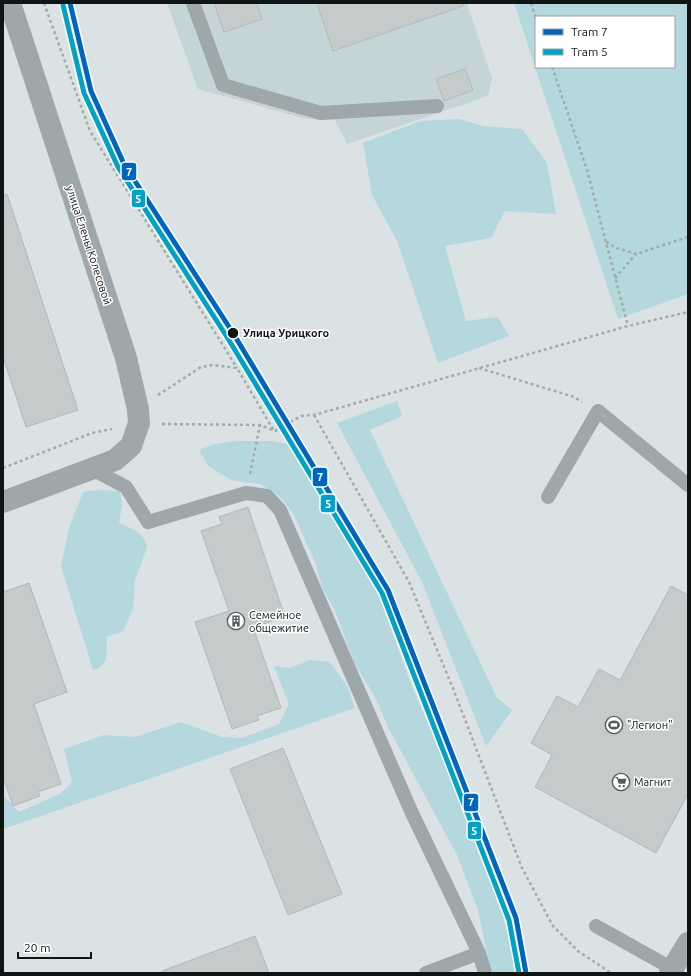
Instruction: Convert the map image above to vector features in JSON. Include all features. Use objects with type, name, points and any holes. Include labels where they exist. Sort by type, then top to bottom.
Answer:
[{"type":"street","name":"улица Елены Колесовой","points":[[10,3],[126,358],[138,409],[139,423],[132,446],[115,460],[92,469]]},
{"type":"street","points":[[3,502],[92,469]]},
{"type":"street","points":[[672,971],[688,942]]},
{"type":"lane","points":[[193,3],[223,84],[321,113],[436,106]]},
{"type":"lane","points":[[548,497],[598,411],[688,485]]},
{"type":"lane","points":[[92,469],[126,487],[148,522],[246,493],[267,496],[280,510],[411,811],[479,953],[484,973]]},
{"type":"lane","points":[[596,926],[672,971]]},
{"type":"lane","points":[[426,973],[479,953]]},
{"type":"path","points":[[44,3],[90,132],[275,431]]},
{"type":"path","points":[[531,3],[535,16]]},
{"type":"path","points":[[552,68],[587,170],[628,326]]},
{"type":"path","points":[[615,278],[636,254],[688,237]]},
{"type":"path","points":[[606,242],[617,248],[636,254]]},
{"type":"path","points":[[275,431],[301,416],[314,415],[628,326],[688,312]]},
{"type":"path","points":[[138,409],[201,367],[213,365],[237,368]]},
{"type":"path","points":[[479,368],[574,397],[598,411]]},
{"type":"path","points":[[314,415],[409,582],[454,691],[522,868],[553,926],[578,951],[611,973]]},
{"type":"path","points":[[246,493],[260,425],[275,431]]},
{"type":"shaded area","points":[[167,3],[467,3],[492,78],[488,96],[347,144],[335,120],[306,119],[198,89]]},
{"type":"shaded area","points":[[514,3],[688,3],[688,294],[618,319],[535,68],[675,68],[675,16],[535,16],[535,67]]},
{"type":"shaded area","points":[[460,119],[483,126],[522,129],[547,163],[556,214],[505,211],[491,238],[445,246],[466,321],[498,317],[509,336],[438,363],[397,241],[372,195],[363,143],[420,121]]},
{"type":"shaded area","points":[[397,401],[402,416],[370,430],[497,698],[512,710],[486,746],[422,582],[337,423]]},
{"type":"shaded area","points":[[236,441],[272,441],[289,444],[378,594],[411,684],[458,793],[459,802],[471,826],[494,886],[519,973],[491,973],[478,910],[457,855],[389,729],[375,697],[354,662],[335,611],[322,587],[315,562],[293,513],[278,495],[260,484],[231,480],[208,466],[199,450],[215,444]]},
{"type":"shaded area","points":[[100,490],[120,491],[122,505],[119,523],[137,532],[146,542],[147,547],[135,580],[133,609],[123,631],[107,637],[106,660],[99,668],[93,670],[61,566],[69,528],[83,492]]},
{"type":"shaded area","points":[[310,660],[330,662],[348,688],[355,708],[3,829],[3,795],[19,812],[60,794],[72,782],[64,749],[104,735],[135,737],[181,722],[222,737],[242,738],[279,724],[289,704],[274,666],[290,668]]},
{"type":"building","points":[[214,3],[257,3],[262,19],[224,32]]},
{"type":"building","points":[[317,3],[463,3],[463,6],[333,51]]},
{"type":"building","points":[[465,69],[473,90],[444,101],[436,79]]},
{"type":"building","points":[[7,194],[78,410],[26,427],[3,357],[3,195]]},
{"type":"building","name":"Семейное общежитие","points":[[248,507],[285,617],[253,627],[281,708],[257,716],[259,720],[232,729],[195,622],[229,611],[201,531],[222,524],[219,517]]},
{"type":"building","points":[[29,583],[67,692],[34,704],[61,784],[38,792],[40,796],[13,806],[3,777],[3,592]]},
{"type":"building","name":"\"Легион\"","points":[[671,586],[688,595],[688,794],[656,853],[535,787],[552,755],[531,743],[557,696],[578,707],[599,669],[620,680]]},
{"type":"building","points":[[283,748],[342,894],[288,915],[230,769]]},
{"type":"building","points":[[255,936],[269,973],[162,973],[162,971]]},
{"type":"tram line","name":"7","points":[[70,3],[91,91],[124,164],[233,333],[388,590],[516,918],[526,973]]},
{"type":"tram line","name":"5","points":[[63,5],[84,93],[118,167],[227,337],[382,593],[509,920],[519,973]]},
{"type":"place","name":"Улица Урицкого","points":[[233,333]]},
{"type":"place","name":"Семейное общежитие","points":[[236,621]]},
{"type":"place","name":"\"Легион\"","points":[[614,725]]},
{"type":"place","name":"Магнит","points":[[621,782]]}]
